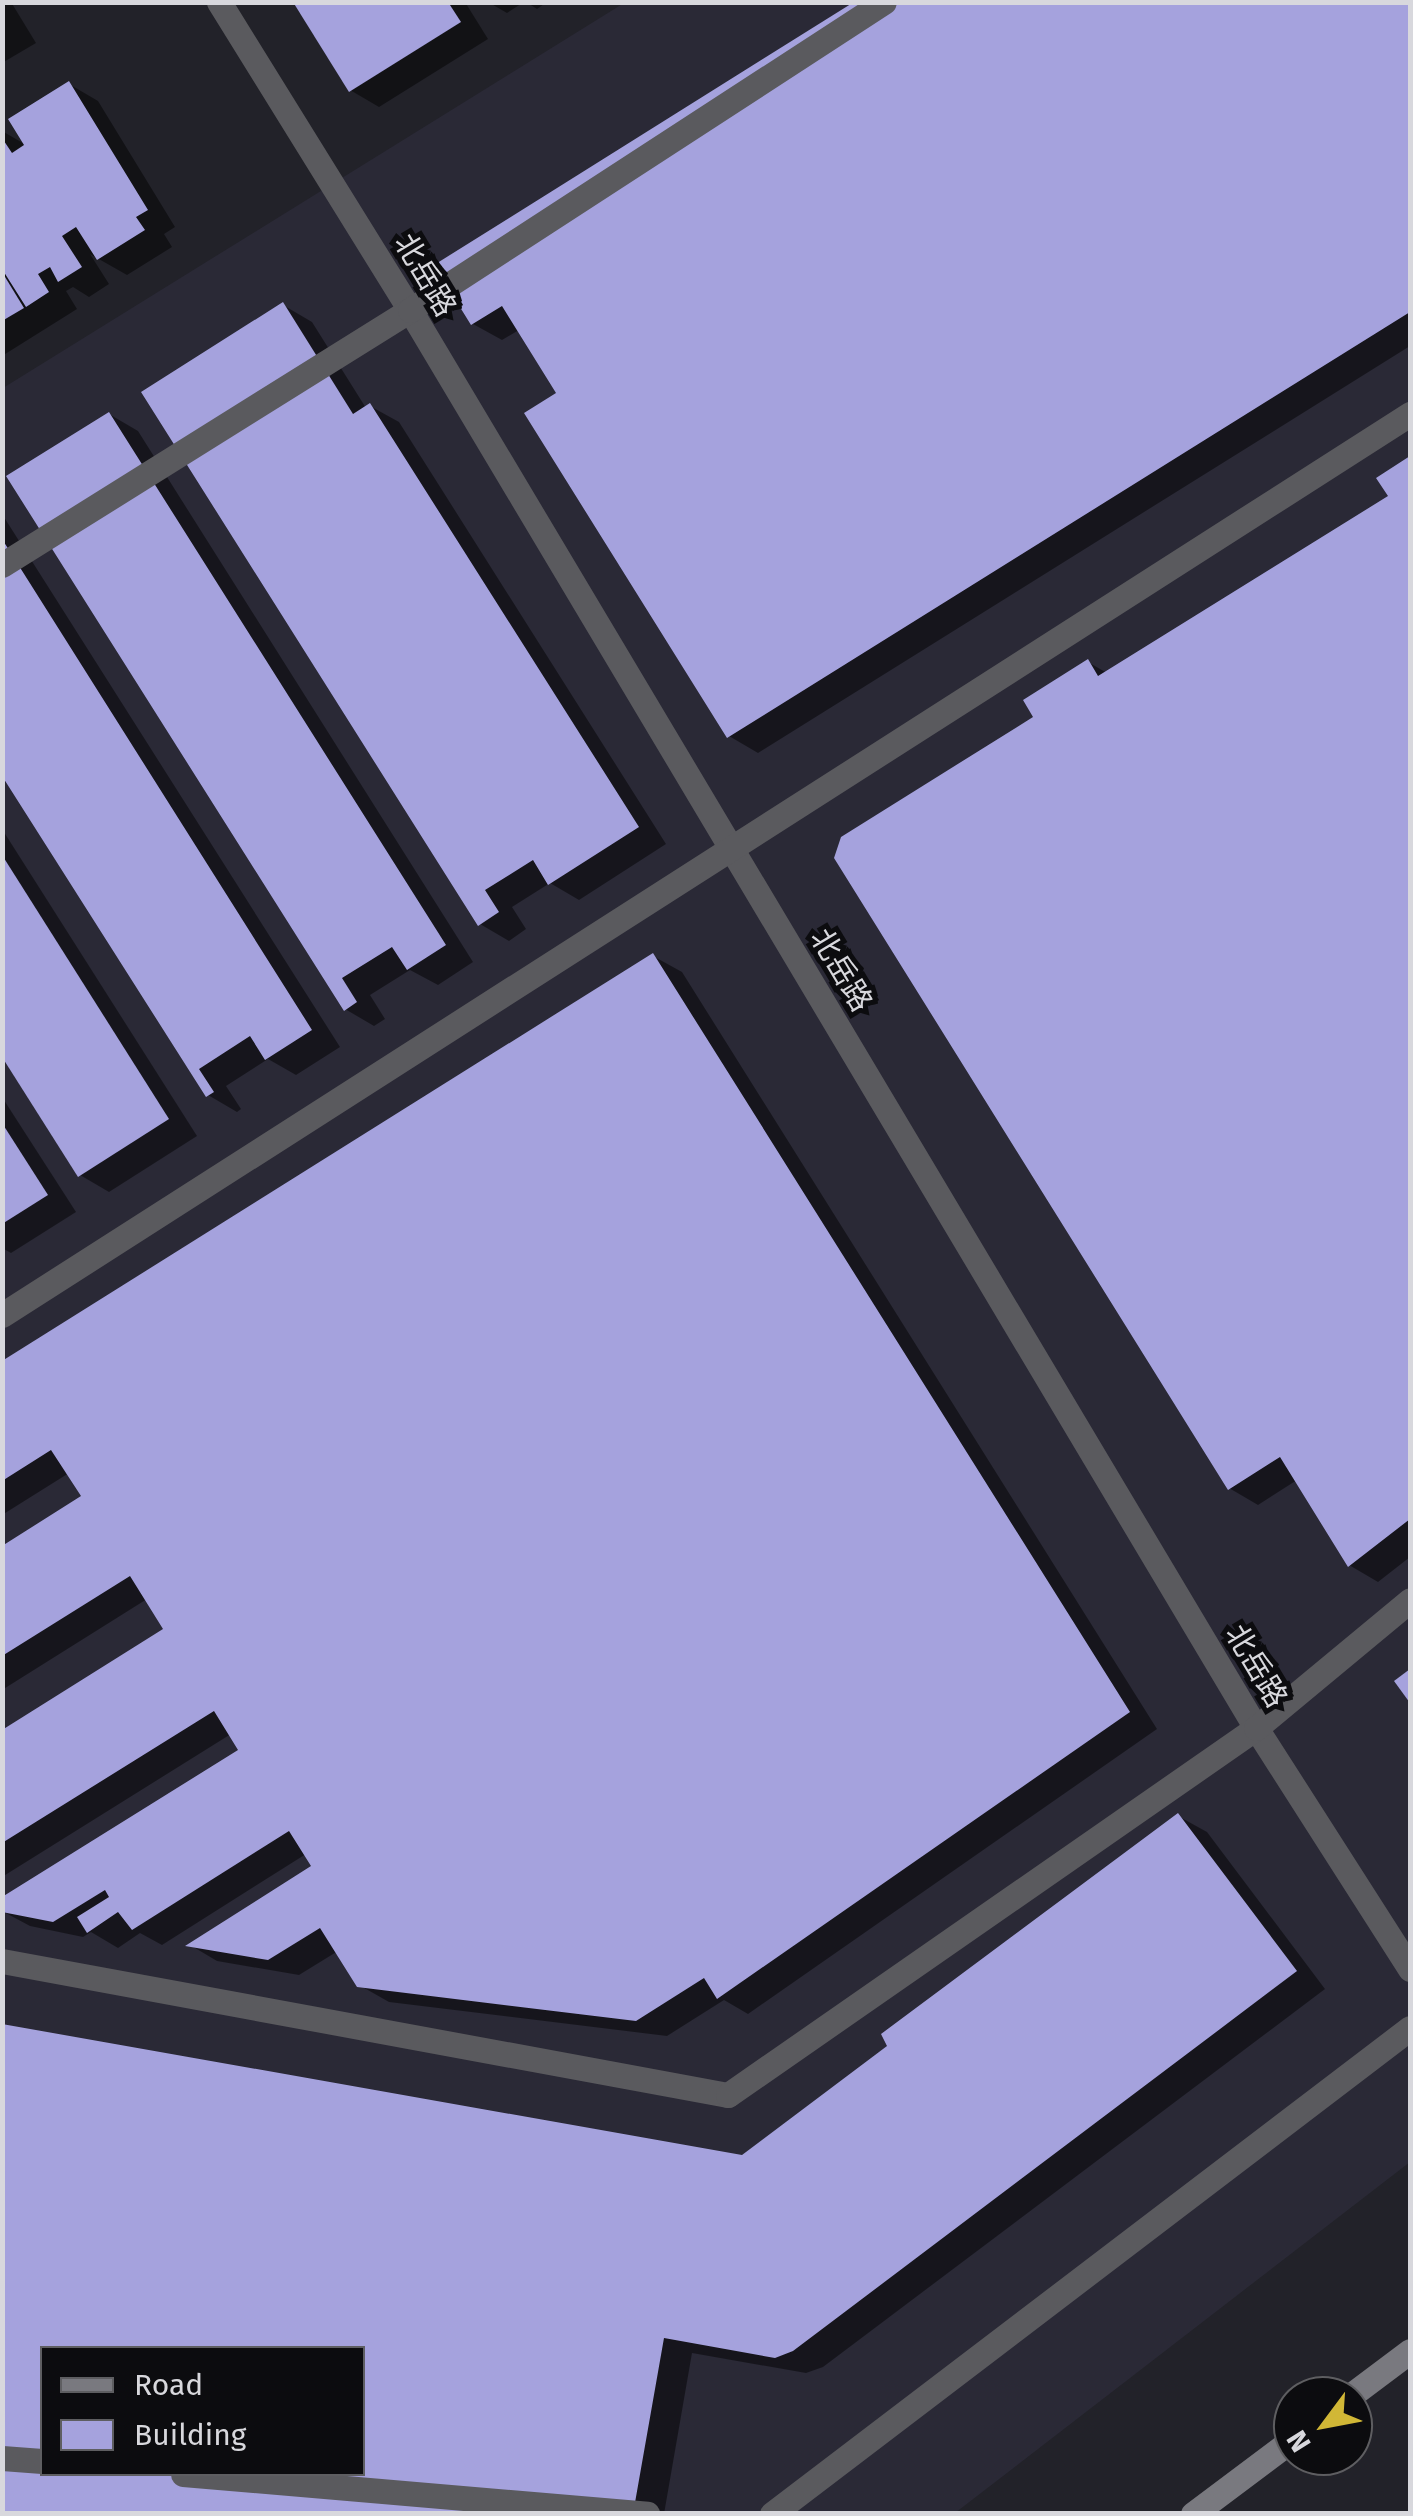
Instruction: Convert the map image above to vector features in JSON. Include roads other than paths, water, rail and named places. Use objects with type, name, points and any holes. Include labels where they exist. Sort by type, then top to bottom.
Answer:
[{"type":"main road","points":[[1373,2378],[1410,2350]]},
{"type":"main road","points":[[1193,2514],[1273,2453]]},
{"type":"street","name":"北岳路","points":[[219,2],[410,310],[1256,1728],[1410,1969]]},
{"type":"street","points":[[2,565],[410,310],[884,2]]},
{"type":"street","points":[[2,1315],[732,852],[1410,414]]},
{"type":"street","points":[[2,1962],[728,2095],[1256,1728],[1410,1600]]},
{"type":"street","points":[[772,2514],[1410,2028]]},
{"type":"street","points":[[2,2458],[40,2462]]},
{"type":"street","points":[[206,2476],[647,2514]]}]
